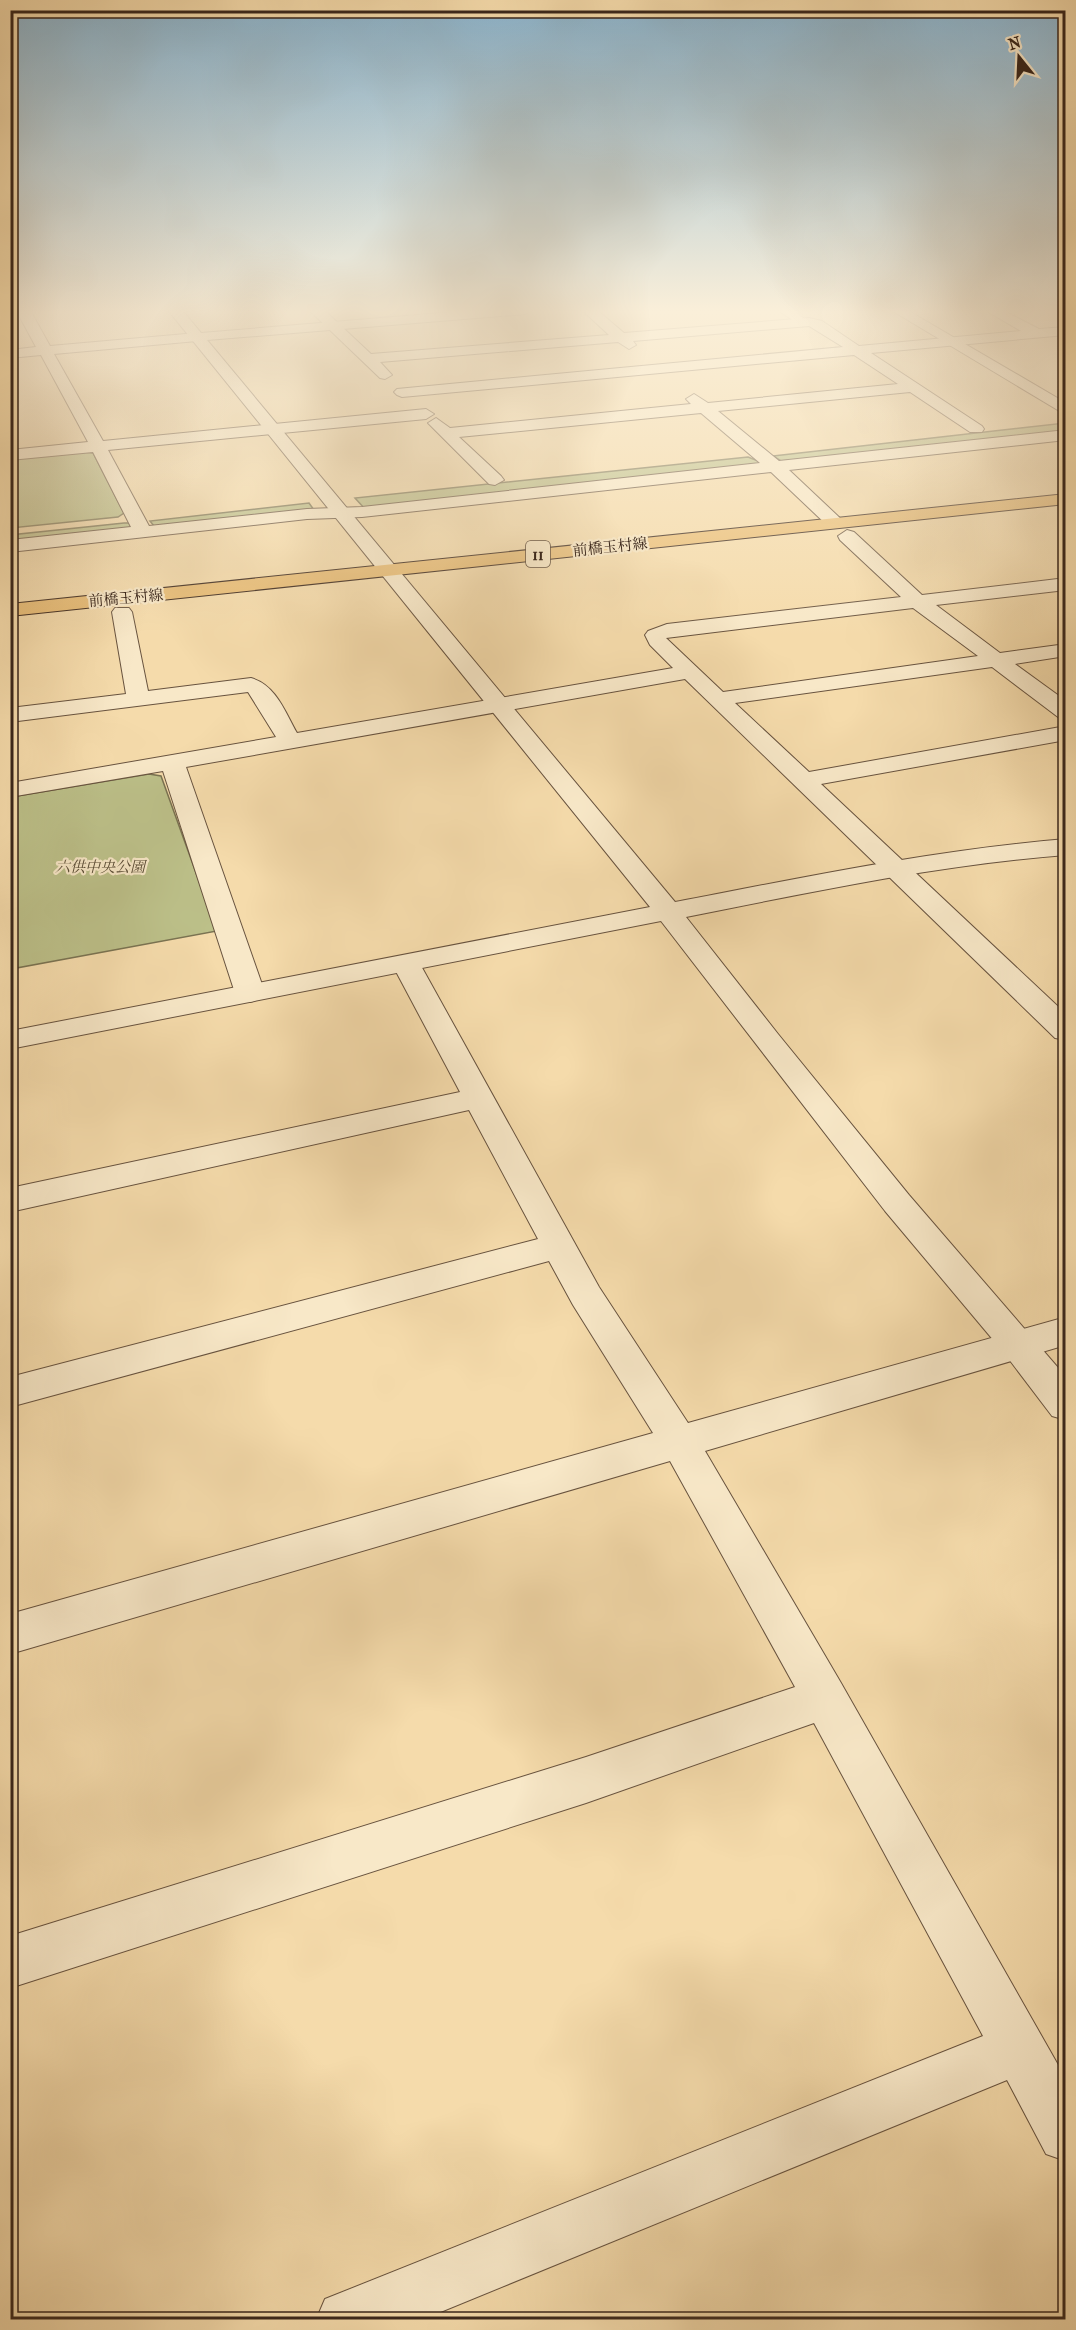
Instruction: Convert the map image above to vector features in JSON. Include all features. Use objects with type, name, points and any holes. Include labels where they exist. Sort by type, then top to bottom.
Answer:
[{"type":"main road","name":"前橋玉村線","points":[[10,623],[122,612],[395,577],[841,529],[1065,499]]},
{"type":"main road","name":"前橋玉村線","points":[[841,529],[1065,513]]},
{"type":"main road","name":"前橋玉村線","points":[[10,610],[395,577]]},
{"type":"street","points":[[82,419],[139,525]]},
{"type":"street","points":[[264,419],[668,913],[897,1203],[1018,1344],[1065,1405]]},
{"type":"street","points":[[10,455],[377,419]]},
{"type":"street","points":[[431,419],[495,480]]},
{"type":"street","points":[[446,433],[593,419]]},
{"type":"street","points":[[717,419],[776,467],[916,600],[1065,712]]},
{"type":"street","points":[[961,419],[976,429]]},
{"type":"street","points":[[440,486],[1065,420]]},
{"type":"street","points":[[146,423],[165,440]]},
{"type":"street","points":[[10,531],[362,512],[1065,435]]},
{"type":"street","points":[[10,546],[139,525],[355,495]]},
{"type":"street","points":[[1065,584],[667,630],[655,635],[690,672],[806,780],[894,868],[1065,1031]]},
{"type":"street","points":[[122,612],[138,698]]},
{"type":"street","points":[[720,699],[1065,650]]},
{"type":"street","points":[[10,784],[11,790],[173,764],[690,672]]},
{"type":"street","points":[[10,715],[244,685],[258,687],[291,742]]},
{"type":"street","points":[[806,780],[1065,733]]},
{"type":"street","points":[[173,764],[250,993]]},
{"type":"street","points":[[10,1040],[894,868],[981,854],[1065,847]]},
{"type":"street","points":[[406,964],[586,1296],[680,1443],[825,1698],[1065,2134]]},
{"type":"street","points":[[10,1200],[479,1098]]},
{"type":"street","points":[[10,1392],[559,1246]]},
{"type":"street","points":[[10,1634],[1065,1331]]},
{"type":"street","points":[[10,1962],[586,1780],[825,1698]]},
{"type":"street","points":[[346,2319],[985,2063],[1017,2047]]},
{"type":"green space","points":[[1065,423],[1065,433],[781,461],[773,456]]},
{"type":"green space","points":[[93,453],[124,513],[118,517],[11,528],[11,459]]},
{"type":"green space","points":[[748,457],[763,463],[365,509],[355,498]]},
{"type":"green space","points":[[309,503],[314,510],[154,526],[150,521]]},
{"type":"green space","points":[[131,523],[132,528],[11,543],[10,535]]},
{"type":"green space","name":"六供中央公園","points":[[149,774],[161,776],[217,931],[11,969],[11,797]]}]
